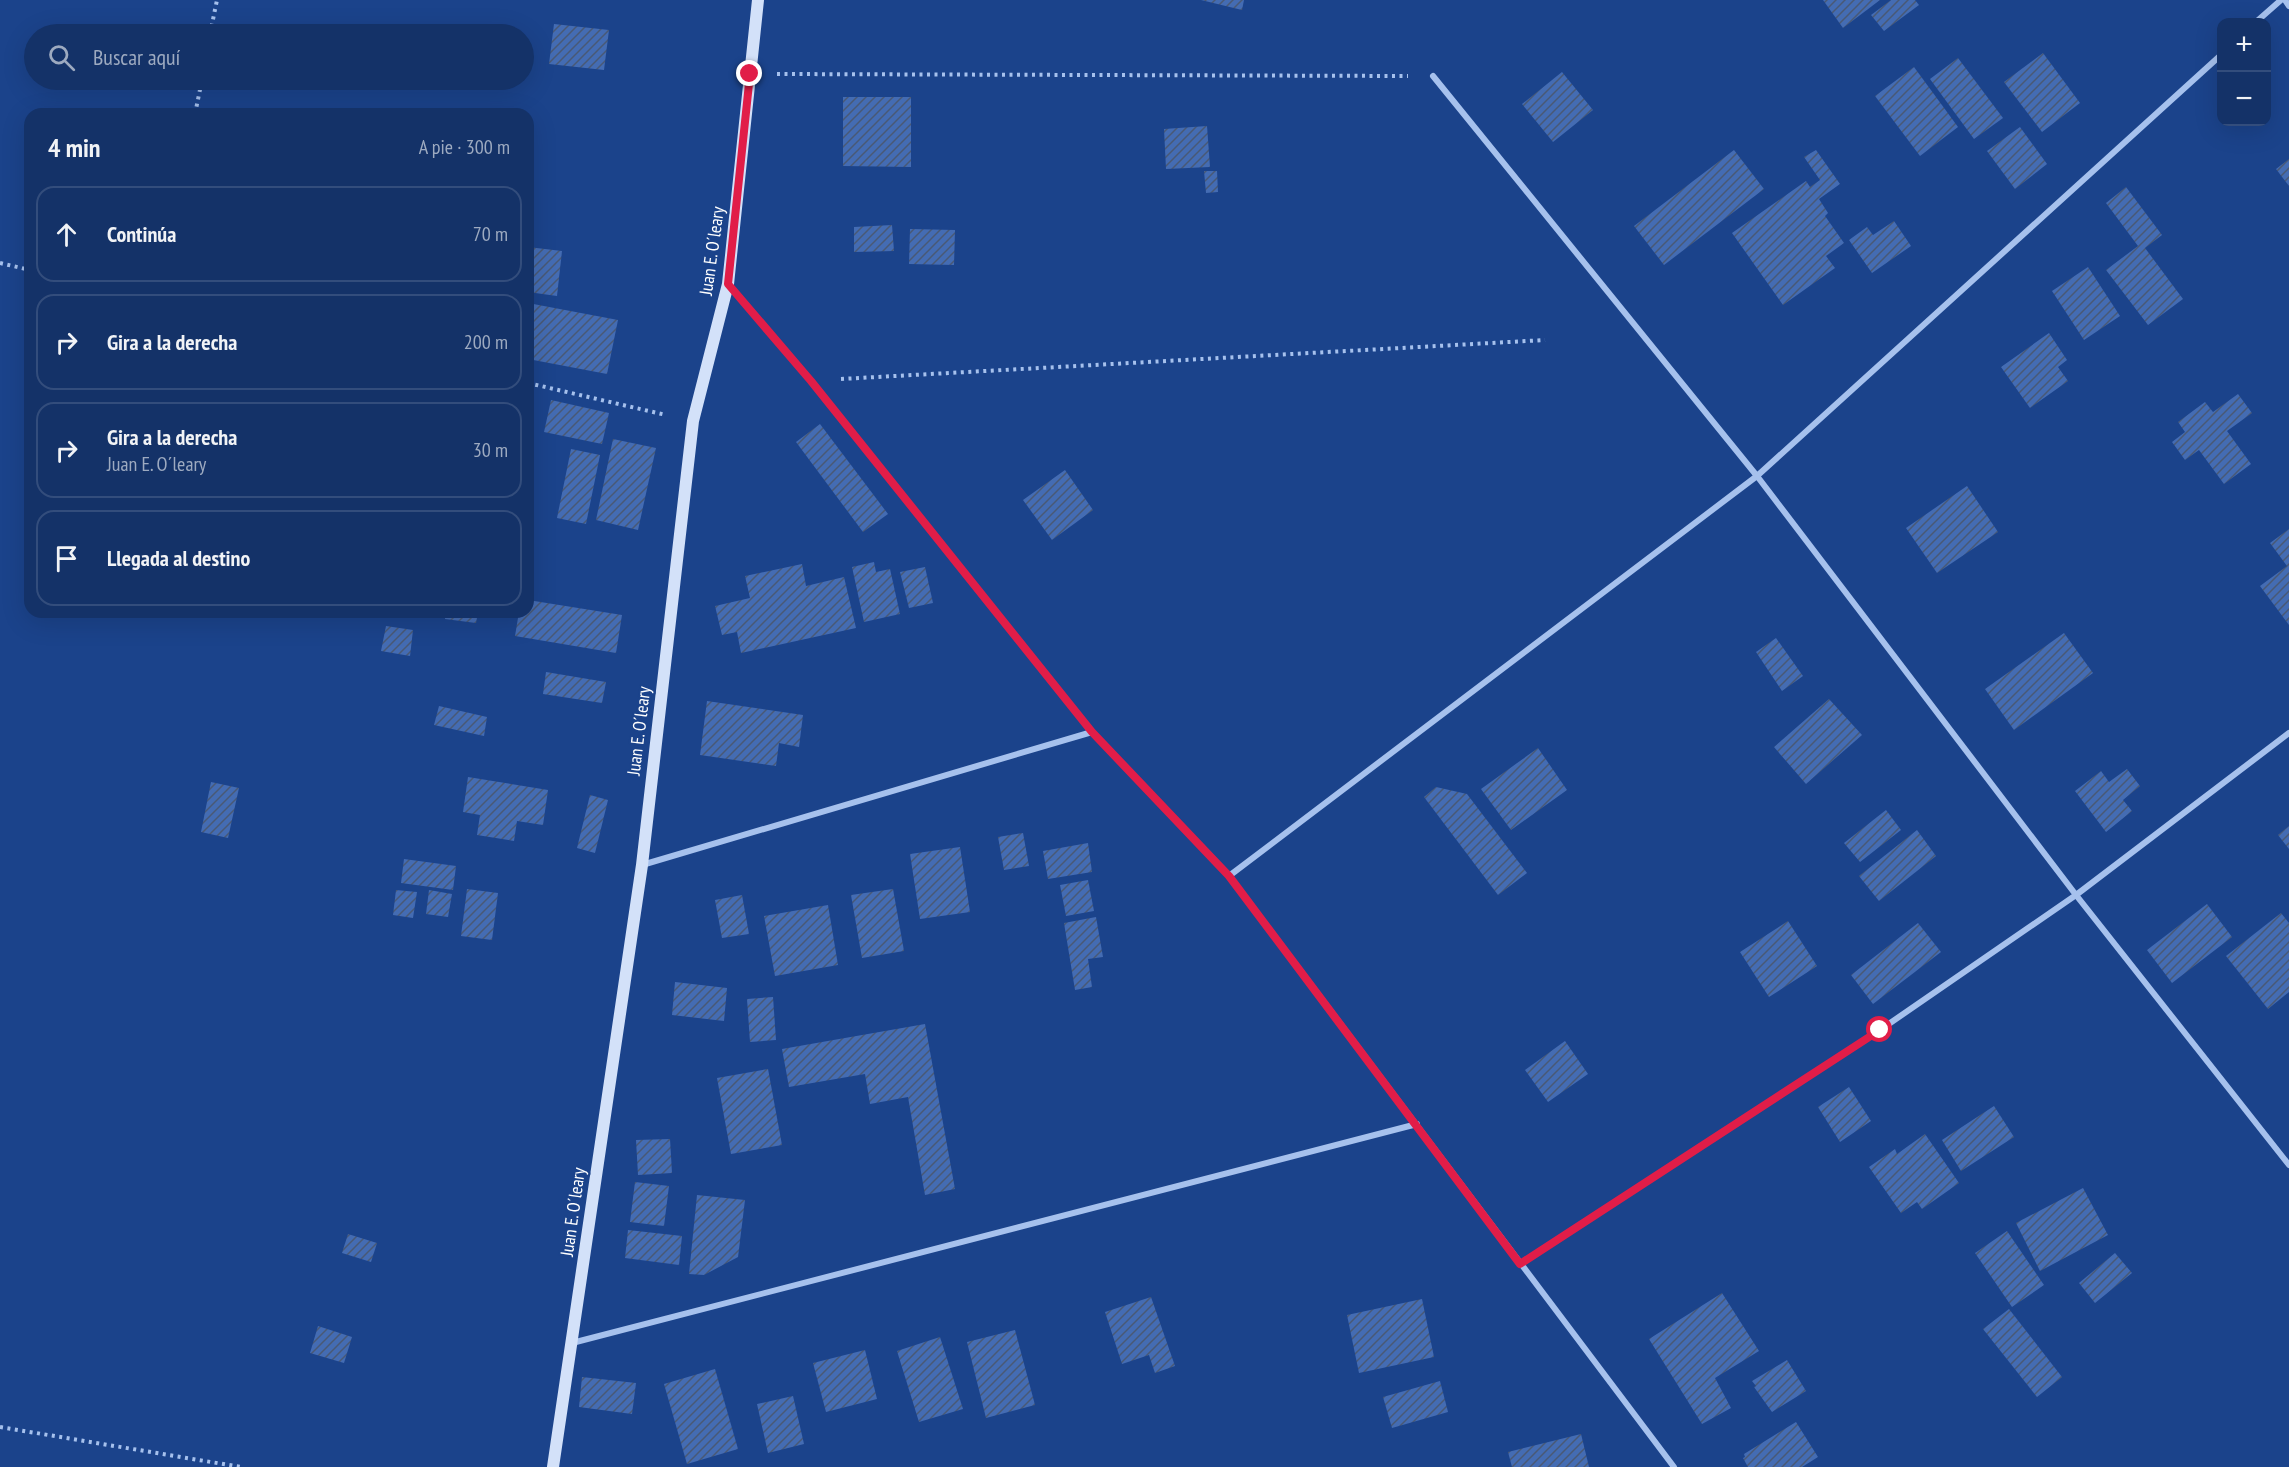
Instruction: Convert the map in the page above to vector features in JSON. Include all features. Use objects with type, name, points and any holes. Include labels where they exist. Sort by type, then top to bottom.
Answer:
[{"type":"street","name":"Juan E. O´leary","points":[[553,1467],[642,865],[693,421],[728,284],[758,0]]},
{"type":"street","points":[[2261,18],[2283,0],[2289,6]]},
{"type":"street","points":[[1229,876],[1757,476],[2217,59]]},
{"type":"street","points":[[1433,76],[1757,476],[2076,895],[2289,1165]]},
{"type":"street","points":[[728,284],[811,381],[1092,732],[1229,876],[1674,1467]]},
{"type":"street","points":[[642,865],[1092,732]]},
{"type":"street","points":[[1520,1264],[1880,1030],[2076,895],[2289,733]]},
{"type":"street","points":[[572,1343],[1417,1124]]},
{"type":"path","points":[[212,24],[217,0]]},
{"type":"path","points":[[750,74],[1433,76]]},
{"type":"path","points":[[196,108],[200,90]]},
{"type":"path","points":[[0,263],[24,269]]},
{"type":"path","points":[[811,381],[1545,340]]},
{"type":"path","points":[[534,384],[693,421]]},
{"type":"path","points":[[0,1427],[241,1467]]},
{"type":"building","points":[[1201,0],[1244,0],[1242,10]]},
{"type":"building","points":[[1823,0],[1880,0],[1843,28]]},
{"type":"building","points":[[1891,0],[1915,0],[1919,5],[1884,31],[1871,15]]},
{"type":"building","points":[[554,24],[609,30],[604,70],[549,64]]},
{"type":"building","points":[[2043,53],[2080,103],[2042,132],[2004,82]]},
{"type":"building","points":[[1958,58],[2003,118],[1974,139],[1930,79]]},
{"type":"building","points":[[1914,67],[1958,127],[1920,156],[1875,96]]},
{"type":"building","points":[[1562,72],[1593,110],[1553,142],[1522,104]]},
{"type":"building","points":[[843,97],[911,97],[911,167],[843,166]]},
{"type":"building","points":[[1207,126],[1210,167],[1166,169],[1164,129]]},
{"type":"building","points":[[2020,127],[2047,164],[2015,189],[1987,151]]},
{"type":"building","points":[[1734,150],[1764,189],[1664,265],[1634,226]]},
{"type":"building","points":[[1816,150],[1840,184],[1819,199],[1828,213],[1825,216],[1844,243],[1826,256],[1835,268],[1783,305],[1732,233],[1806,181],[1810,187],[1820,180],[1804,157]]},
{"type":"building","points":[[2289,159],[2289,186],[2276,169]]},
{"type":"building","points":[[1204,171],[1217,171],[1218,192],[1206,193]]},
{"type":"building","points":[[2126,187],[2162,235],[2145,248],[2183,299],[2148,325],[2106,270],[2138,246],[2106,203]]},
{"type":"building","points":[[1894,221],[1911,246],[1872,273],[1849,240],[1867,227],[1873,235]]},
{"type":"building","points":[[892,225],[894,251],[854,252],[854,227]]},
{"type":"building","points":[[910,229],[955,230],[954,265],[909,264]]},
{"type":"building","points":[[534,248],[562,251],[557,296],[534,293]]},
{"type":"building","points":[[2088,267],[2120,316],[2084,340],[2052,291]]},
{"type":"building","points":[[534,304],[618,320],[607,374],[534,360]]},
{"type":"building","points":[[2049,333],[2067,360],[2058,367],[2068,381],[2030,408],[2001,367]]},
{"type":"building","points":[[2238,394],[2252,413],[2227,431],[2251,464],[2224,484],[2199,450],[2185,460],[2172,442],[2185,432],[2178,422],[2205,402],[2213,412]]},
{"type":"building","points":[[551,400],[609,413],[602,444],[544,432]]},
{"type":"building","points":[[820,424],[888,514],[863,532],[796,442]]},
{"type":"building","points":[[613,439],[656,448],[638,530],[596,520]]},
{"type":"building","points":[[571,449],[600,455],[586,524],[557,518]]},
{"type":"building","points":[[1065,470],[1093,510],[1052,540],[1023,500]]},
{"type":"building","points":[[1967,486],[1998,532],[1937,573],[1906,528]]},
{"type":"building","points":[[2289,529],[2289,625],[2260,586],[2287,566],[2270,543]]},
{"type":"building","points":[[874,562],[876,572],[890,569],[900,614],[864,622],[852,567]]},
{"type":"building","points":[[802,564],[806,586],[844,577],[856,628],[741,653],[737,632],[722,635],[715,606],[750,598],[745,576]]},
{"type":"building","points":[[925,567],[933,603],[909,608],[900,572]]},
{"type":"building","points":[[534,601],[622,615],[616,653],[515,636],[518,618],[534,618]]},
{"type":"building","points":[[445,618],[477,618],[476,623]]},
{"type":"building","points":[[386,626],[413,630],[410,656],[381,651]]},
{"type":"building","points":[[2064,633],[2093,673],[2014,730],[1985,689]]},
{"type":"building","points":[[1776,638],[1803,676],[1782,691],[1756,652]]},
{"type":"building","points":[[546,672],[606,682],[602,703],[543,694]]},
{"type":"building","points":[[1829,699],[1862,735],[1806,784],[1774,747]]},
{"type":"building","points":[[707,701],[803,715],[799,747],[779,743],[776,766],[700,755]]},
{"type":"building","points":[[439,706],[487,717],[484,736],[434,725]]},
{"type":"building","points":[[1538,748],[1567,790],[1511,830],[1481,789]]},
{"type":"building","points":[[2127,769],[2140,786],[2123,800],[2132,811],[2106,832],[2075,791],[2101,771],[2109,782]]},
{"type":"building","points":[[468,777],[548,790],[543,825],[517,821],[514,841],[477,835],[480,815],[463,812]]},
{"type":"building","points":[[211,782],[239,788],[228,838],[201,832]]},
{"type":"building","points":[[1436,787],[1467,794],[1527,873],[1498,895],[1424,797]]},
{"type":"building","points":[[590,795],[608,800],[595,853],[577,848]]},
{"type":"building","points":[[1886,810],[1901,830],[1860,862],[1844,843]]},
{"type":"building","points":[[2289,826],[2289,849],[2278,835]]},
{"type":"building","points":[[1917,830],[1936,856],[1879,901],[1859,876]]},
{"type":"building","points":[[1023,833],[1029,866],[1004,870],[998,837]]},
{"type":"building","points":[[1088,843],[1092,872],[1048,879],[1043,851]]},
{"type":"building","points":[[960,847],[970,912],[920,919],[910,854]]},
{"type":"building","points":[[404,859],[456,866],[453,890],[401,883]]},
{"type":"building","points":[[1088,880],[1094,911],[1066,916],[1060,885]]},
{"type":"building","points":[[467,889],[498,893],[492,940],[461,936]]},
{"type":"building","points":[[893,889],[904,951],[862,958],[851,895]]},
{"type":"building","points":[[396,890],[417,892],[413,918],[393,915]]},
{"type":"building","points":[[429,890],[452,894],[448,917],[426,914]]},
{"type":"building","points":[[742,895],[749,934],[722,938],[715,900]]},
{"type":"building","points":[[2207,904],[2232,937],[2172,983],[2147,950]]},
{"type":"building","points":[[828,905],[838,965],[775,976],[764,916]]},
{"type":"building","points":[[2281,913],[2289,923],[2289,992],[2268,1009],[2226,956]]},
{"type":"building","points":[[1096,917],[1103,957],[1088,959],[1092,987],[1075,990],[1064,923]]},
{"type":"building","points":[[1788,921],[1817,966],[1769,997],[1740,952]]},
{"type":"building","points":[[1918,923],[1941,952],[1873,1004],[1851,975]]},
{"type":"building","points":[[675,982],[727,988],[724,1021],[672,1015]]},
{"type":"building","points":[[773,997],[776,1040],[750,1042],[747,999]]},
{"type":"building","points":[[925,1024],[955,1189],[925,1195],[908,1097],[870,1104],[865,1074],[789,1087],[782,1049]]},
{"type":"building","points":[[1565,1041],[1588,1074],[1548,1102],[1525,1070]]},
{"type":"building","points":[[768,1069],[782,1145],[731,1154],[717,1078]]},
{"type":"building","points":[[1849,1087],[1871,1121],[1840,1142],[1818,1107]]},
{"type":"building","points":[[1994,1106],[2014,1137],[1961,1171],[1942,1140]]},
{"type":"building","points":[[1925,1134],[1959,1183],[1922,1209],[1917,1202],[1901,1213],[1869,1167],[1895,1149],[1897,1154]]},
{"type":"building","points":[[670,1139],[672,1173],[638,1175],[636,1140]]},
{"type":"building","points":[[635,1182],[669,1186],[664,1226],[630,1222]]},
{"type":"building","points":[[2083,1188],[2108,1235],[2040,1271],[2016,1223]]},
{"type":"building","points":[[697,1195],[745,1200],[738,1257],[704,1275],[689,1274]]},
{"type":"building","points":[[628,1230],[682,1236],[679,1265],[625,1258]]},
{"type":"building","points":[[2007,1231],[2044,1285],[2012,1307],[1975,1253]]},
{"type":"building","points":[[348,1234],[377,1243],[371,1262],[342,1253]]},
{"type":"building","points":[[2115,1253],[2132,1273],[2095,1303],[2079,1283]]},
{"type":"building","points":[[1722,1293],[1759,1351],[1715,1378],[1731,1408],[1702,1424],[1649,1339]]},
{"type":"building","points":[[1151,1297],[1175,1366],[1155,1373],[1149,1355],[1122,1364],[1105,1312]]},
{"type":"building","points":[[1422,1299],[1434,1357],[1359,1373],[1347,1315]]},
{"type":"building","points":[[2009,1309],[2062,1377],[2037,1397],[1983,1329]]},
{"type":"building","points":[[318,1326],[352,1337],[344,1363],[310,1353]]},
{"type":"building","points":[[1015,1330],[1035,1405],[986,1418],[967,1342]]},
{"type":"building","points":[[940,1337],[963,1409],[919,1422],[897,1351]]},
{"type":"building","points":[[865,1350],[877,1399],[826,1412],[813,1363]]},
{"type":"building","points":[[1787,1360],[1806,1391],[1772,1412],[1752,1381]]},
{"type":"building","points":[[715,1369],[738,1449],[687,1464],[664,1384]]},
{"type":"building","points":[[582,1377],[636,1383],[632,1414],[579,1407]]},
{"type":"building","points":[[1440,1381],[1448,1412],[1392,1428],[1383,1397]]},
{"type":"building","points":[[793,1396],[804,1444],[768,1453],[757,1404]]},
{"type":"building","points":[[1796,1422],[1818,1457],[1802,1467],[1748,1467],[1743,1458],[1744,1454]]},
{"type":"building","points":[[1581,1434],[1589,1467],[1512,1467],[1508,1452]]},
{"type":"route","points":[[750,74],[728,284],[811,381],[1092,732],[1229,876],[1520,1264],[1798,1081],[1880,1030]]}]
